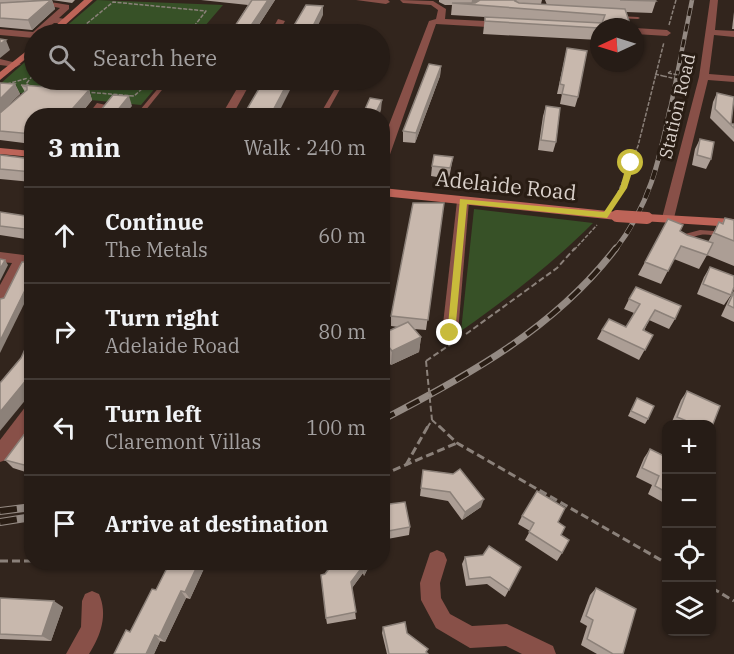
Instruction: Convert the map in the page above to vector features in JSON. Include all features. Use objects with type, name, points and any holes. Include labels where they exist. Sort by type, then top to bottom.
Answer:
[{"type":"street","points":[[62,24],[89,0]]},
{"type":"street","points":[[360,0],[386,2]]},
{"type":"street","name":"Station Road","points":[[668,218],[698,75],[711,32],[714,0]]},
{"type":"street","points":[[403,1],[433,3],[442,9],[452,9]]},
{"type":"street","points":[[0,8],[50,4],[66,7],[47,24]]},
{"type":"street","points":[[440,22],[442,9]]},
{"type":"street","points":[[52,20],[65,21]]},
{"type":"street","points":[[390,138],[433,21],[519,26]]},
{"type":"street","points":[[0,32],[24,34]]},
{"type":"street","points":[[644,32],[667,33]]},
{"type":"street","points":[[711,32],[734,34]]},
{"type":"street","points":[[0,77],[24,56]]},
{"type":"street","points":[[0,62],[15,64]]},
{"type":"street","points":[[698,75],[734,78]]},
{"type":"street","points":[[231,108],[241,90]]},
{"type":"street","points":[[0,151],[24,153]]},
{"type":"street","name":"Adelaide Road","points":[[390,193],[612,216],[734,223]]},
{"type":"street","points":[[452,340],[463,201]]},
{"type":"street","points":[[0,256],[24,260]]},
{"type":"street","points":[[0,298],[24,263]]},
{"type":"street","points":[[0,454],[24,422]]},
{"type":"street","points":[[437,560],[430,583],[431,600],[443,621],[470,637],[507,634],[545,654]]},
{"type":"street","points":[[76,654],[92,630],[92,601]]},
{"type":"lane","points":[[615,16],[638,18]]},
{"type":"lane","points":[[144,108],[159,90]]},
{"type":"lane","points":[[326,108],[336,90]]},
{"type":"lane","points":[[684,245],[683,241],[687,235],[701,232],[734,239]]},
{"type":"path","points":[[86,24],[113,2],[206,11],[196,24]]},
{"type":"path","points":[[671,71],[668,73],[680,75],[686,73]]},
{"type":"path","points":[[681,71],[698,75]]},
{"type":"path","points":[[406,465],[432,420],[426,361],[445,349],[452,340],[557,268],[612,216],[624,188],[644,124],[655,74],[687,81]]},
{"type":"path","points":[[0,86],[24,80]]},
{"type":"path","points":[[85,92],[134,96],[141,90]]},
{"type":"path","points":[[445,349],[452,340]]},
{"type":"path","points":[[432,420],[457,443],[662,560]]},
{"type":"path","points":[[390,472],[457,443]]},
{"type":"path","points":[[0,561],[24,561]]},
{"type":"path","points":[[716,591],[734,601]]},
{"type":"green space","points":[[97,0],[223,5],[207,24],[69,24]]},
{"type":"green space","points":[[24,63],[24,90],[154,90],[141,105],[0,91],[0,84]]},
{"type":"green space","points":[[474,209],[593,223],[529,280],[461,331]]},
{"type":"building","points":[[51,0],[28,20],[0,18],[0,3]]},
{"type":"building","points":[[252,0],[268,0],[252,24],[236,24]]},
{"type":"building","points":[[480,0],[516,0],[519,3],[625,9],[628,18],[604,18],[605,15],[452,3],[475,3]]},
{"type":"building","points":[[306,5],[323,6],[314,24],[295,24]]},
{"type":"building","points":[[485,17],[590,22],[590,27],[485,21]]},
{"type":"building","points":[[567,48],[587,51],[578,97],[562,94],[564,85],[560,84]]},
{"type":"building","points":[[429,64],[441,66],[416,133],[403,131]]},
{"type":"building","points":[[0,83],[15,84],[0,99]]},
{"type":"building","points":[[27,90],[89,90],[73,108],[24,108],[24,133],[0,131],[0,113]]},
{"type":"building","points":[[258,90],[284,90],[274,108],[248,108]]},
{"type":"building","points":[[717,93],[734,97],[731,124],[734,124],[734,128],[715,109]]},
{"type":"building","points":[[113,95],[129,96],[119,108],[102,108]]},
{"type":"building","points":[[370,98],[382,100],[378,108],[366,108]]},
{"type":"building","points":[[546,106],[560,108],[556,142],[541,140]]},
{"type":"building","points":[[700,139],[714,142],[711,159],[697,155]]},
{"type":"building","points":[[0,155],[24,158],[24,171],[0,169]]},
{"type":"building","points":[[434,155],[453,157],[450,168],[432,166]]},
{"type":"building","points":[[413,203],[444,203],[428,320],[391,316]]},
{"type":"building","points":[[0,212],[24,216],[24,229],[0,226]]},
{"type":"building","points":[[725,218],[734,220],[734,241],[714,233],[719,222],[723,224]]},
{"type":"building","points":[[668,219],[683,225],[680,231],[687,235],[713,243],[707,255],[681,246],[668,271],[645,262]]},
{"type":"building","points":[[0,259],[5,260],[0,269]]},
{"type":"building","points":[[24,262],[24,292],[0,341],[0,299],[4,298]]},
{"type":"building","points":[[710,267],[734,276],[731,295],[703,284]]},
{"type":"building","points":[[636,287],[681,306],[675,319],[655,310],[643,330],[653,335],[645,350],[602,330],[609,319],[626,327],[640,304],[629,299]]},
{"type":"building","points":[[734,292],[734,308],[728,305]]},
{"type":"building","points":[[408,322],[421,337],[392,351],[390,330]]},
{"type":"building","points":[[24,351],[24,383],[0,412],[0,383]]},
{"type":"building","points":[[687,391],[720,406],[715,420],[684,420],[677,417]]},
{"type":"building","points":[[637,398],[654,406],[648,419],[631,411]]},
{"type":"building","points":[[24,435],[24,465],[5,460]]},
{"type":"building","points":[[650,449],[662,455],[662,490],[655,486],[659,476],[642,468]]},
{"type":"building","points":[[460,469],[484,499],[465,512],[450,492],[421,488],[423,470],[453,474]]},
{"type":"building","points":[[537,491],[565,508],[558,522],[565,527],[561,535],[569,540],[562,553],[529,532],[534,523],[522,516]]},
{"type":"building","points":[[405,502],[410,527],[390,531],[390,504]]},
{"type":"building","points":[[489,546],[521,567],[509,590],[490,577],[469,579],[465,557],[483,555]]},
{"type":"building","points":[[166,570],[195,570],[185,592],[181,591],[159,637],[155,635],[146,654],[114,654],[126,630],[130,632],[152,589],[156,590]]},
{"type":"building","points":[[328,570],[360,570],[351,582],[356,612],[326,618],[321,575]]},
{"type":"building","points":[[596,588],[636,609],[623,654],[613,654],[587,639],[593,620],[586,616]]},
{"type":"building","points":[[0,598],[54,601],[42,636],[0,634]]},
{"type":"building","points":[[405,622],[407,633],[428,649],[426,652],[428,654],[389,654],[383,627]]},
{"type":"railway","points":[[670,110],[692,0]]},
{"type":"railway","points":[[615,250],[636,217],[651,183],[670,109]]},
{"type":"railway","points":[[390,416],[478,367],[538,326],[592,277],[616,248]]},
{"type":"railway","points":[[0,511],[24,508]]},
{"type":"railway","points":[[0,522],[24,518]]},
{"type":"route","points":[[450,333],[463,201],[607,215],[624,188],[631,163]]}]
